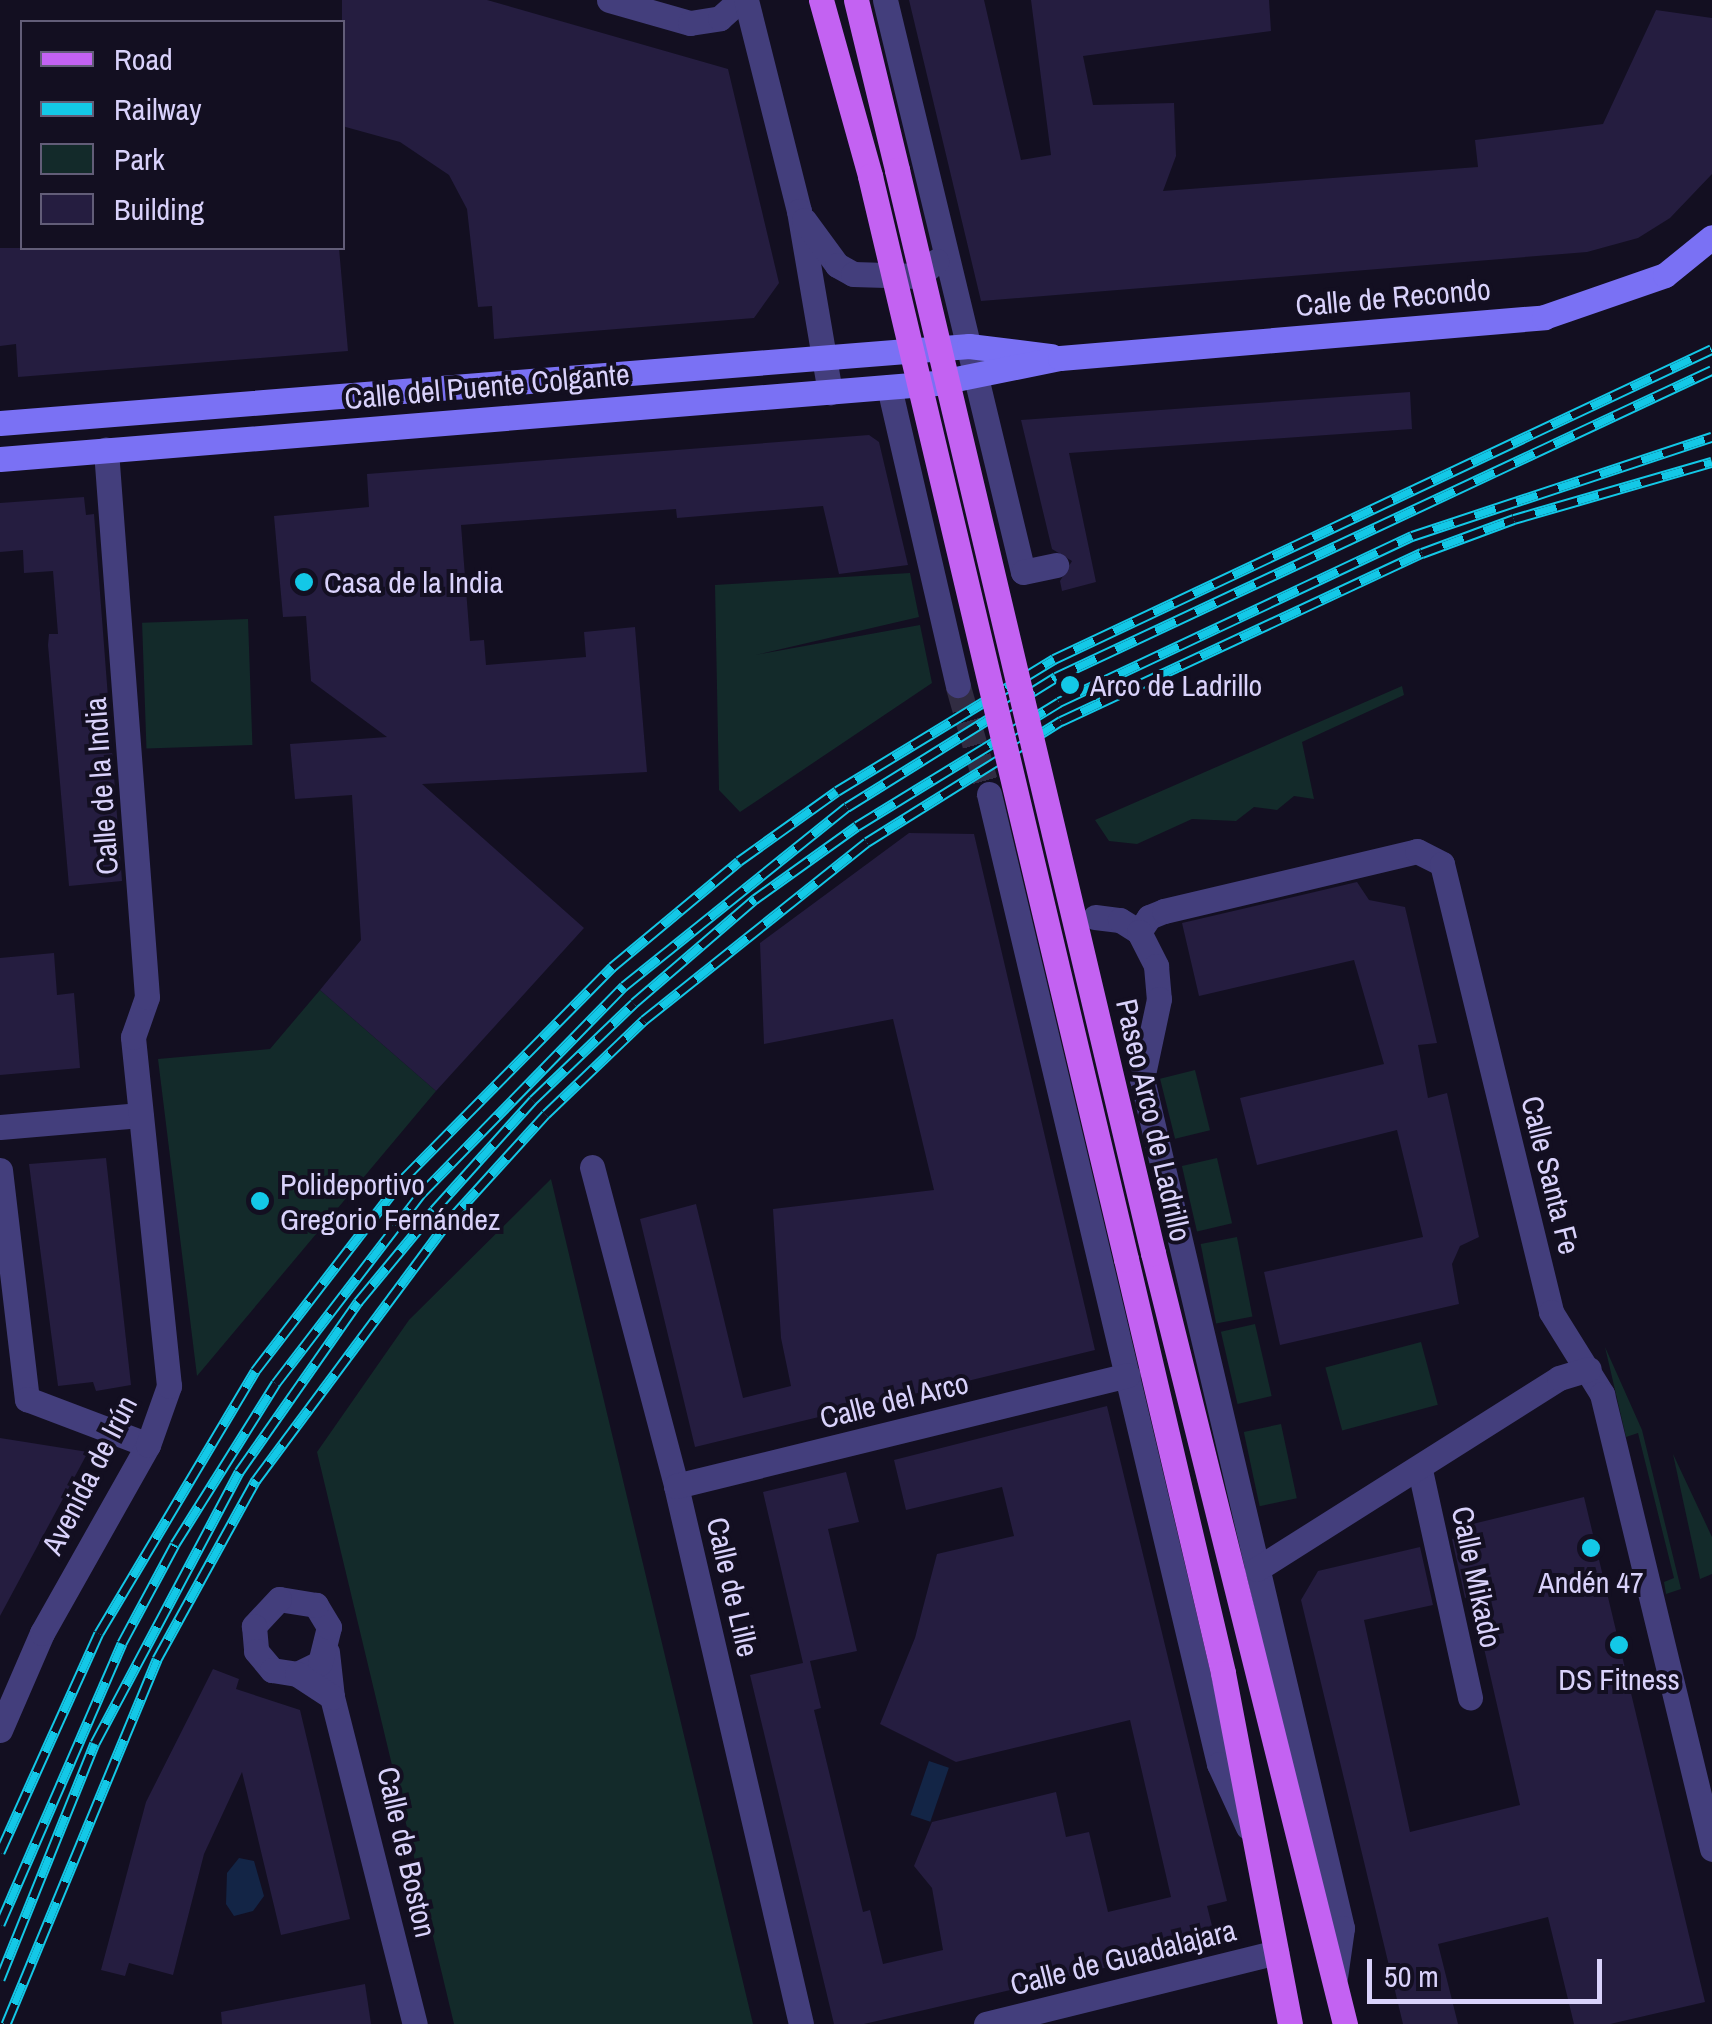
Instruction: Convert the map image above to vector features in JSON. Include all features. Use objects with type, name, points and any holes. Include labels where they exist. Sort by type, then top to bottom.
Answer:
[{"type":"main road","name":"Paseo Arco de Ladrillo","points":[[821,0],[870,176],[1223,1672],[1290,2024]]},
{"type":"main road","name":"Paseo Arco de Ladrillo","points":[[856,0],[1153,1253],[1346,2024]]},
{"type":"street","points":[[609,0],[701,23],[720,18],[743,0],[799,212],[830,392]]},
{"type":"street","points":[[885,0],[1024,572],[1056,565]]},
{"type":"street","points":[[799,212],[837,265],[853,274],[919,276],[932,268],[944,245]]},
{"type":"street","name":"Calle de Recondo","points":[[979,379],[1060,358],[1544,317],[1665,275],[1712,237]]},
{"type":"street","name":"Calle del Puente Colgante","points":[[0,423],[969,346]]},
{"type":"street","name":"Calle de Recondo","points":[[969,346],[1060,358]]},
{"type":"street","name":"Calle del Puente Colgante","points":[[0,459],[979,379]]},
{"type":"street","points":[[889,387],[958,686]]},
{"type":"street","name":"Calle de la India","points":[[106,450],[147,997],[133,1037],[140,1116]]},
{"type":"street","name":"Paseo Arco de Ladrillo","points":[[989,794],[1219,1764],[1254,1840]]},
{"type":"street","name":"Calle Santa Fe","points":[[1139,932],[1149,916],[1417,851],[1442,864],[1551,1312],[1602,1394],[1712,1849]]},
{"type":"street","points":[[1094,916],[1120,920],[1139,932]]},
{"type":"street","name":"Paseo Arco de Ladrillo","points":[[1139,932],[1156,966],[1159,999],[1142,1079],[1342,1928],[1335,1976]]},
{"type":"street","points":[[0,1126],[140,1116]]},
{"type":"street","name":"Avenida de Irún","points":[[0,1730],[42,1633],[148,1445],[169,1386],[140,1116]]},
{"type":"street","name":"Calle de Lille","points":[[592,1167],[676,1486],[801,2024]]},
{"type":"street","points":[[0,1170],[27,1399],[148,1445]]},
{"type":"street","points":[[1256,1570],[1420,1470],[1559,1378],[1588,1368]]},
{"type":"street","name":"Calle del Arco","points":[[676,1486],[1128,1375]]},
{"type":"street","name":"Calle Mikado","points":[[1420,1470],[1470,1698]]},
{"type":"street","name":"Calle de Boston","points":[[332,1696],[298,1674],[272,1670],[256,1651],[254,1626],[267,1605],[292,1597],[316,1605],[329,1626],[327,1652],[332,1696],[415,2024]]},
{"type":"street","points":[[298,1674],[327,1652]]},
{"type":"street","name":"Calle de Guadalajara","points":[[986,2024],[1276,1952]]},
{"type":"green space","points":[[910,573],[919,617],[755,655],[920,625],[932,683],[740,812],[719,790],[715,585]]},
{"type":"green space","points":[[248,619],[252,745],[146,749],[142,623]]},
{"type":"green space","points":[[1402,686],[1404,695],[1302,742],[1314,799],[1294,796],[1277,810],[1254,807],[1236,821],[1192,819],[1137,844],[1109,841],[1095,820]]},
{"type":"green space","name":"Polideportivo Gregorio Fernández","points":[[320,990],[436,1091],[197,1376],[158,1059],[270,1049]]},
{"type":"green space","points":[[1195,1070],[1210,1130],[1175,1139],[1160,1079]]},
{"type":"green space","points":[[1217,1158],[1232,1223],[1197,1231],[1182,1166]]},
{"type":"green space","points":[[551,1179],[753,2024],[454,2024],[317,1452],[409,1320]]},
{"type":"green space","points":[[1237,1237],[1252,1317],[1216,1324],[1201,1244]]},
{"type":"green space","points":[[1255,1324],[1272,1396],[1238,1404],[1221,1332]]},
{"type":"green space","points":[[1421,1342],[1438,1405],[1342,1430],[1325,1368]]},
{"type":"green space","points":[[1605,1347],[1642,1430],[1681,1589],[1666,1594],[1664,1582],[1674,1578],[1638,1433],[1626,1437]]},
{"type":"green space","points":[[1281,1424],[1297,1498],[1260,1506],[1244,1432]]},
{"type":"green space","points":[[1673,1454],[1712,1537],[1712,1574],[1700,1579]]},
{"type":"water","points":[[929,1761],[949,1768],[930,1822],[910,1815]]},
{"type":"water","points":[[239,1858],[254,1861],[264,1896],[253,1911],[234,1916],[226,1904],[227,1873]]},
{"type":"building","points":[[342,0],[487,0],[728,69],[779,283],[754,318],[494,339],[492,306],[478,307],[467,209],[449,175],[400,142],[345,127]]},
{"type":"building","points":[[909,0],[984,0],[1021,160],[1051,155],[1031,0],[1269,0],[1271,31],[1083,56],[1093,105],[1174,103],[1176,156],[1163,191],[1478,167],[1475,140],[1603,124],[1656,10],[1712,18],[1712,174],[1670,218],[1638,238],[1587,252],[981,301]]},
{"type":"building","points":[[0,248],[339,250],[348,351],[18,377],[16,344],[0,346]]},
{"type":"building","points":[[1410,392],[1412,429],[1069,453],[1096,582],[1062,591],[1060,581],[1072,561],[1052,549],[1021,420]]},
{"type":"building","points":[[869,435],[879,442],[908,565],[839,574],[823,506],[677,518],[676,509],[461,525],[470,641],[484,640],[486,665],[586,657],[584,632],[635,627],[647,772],[422,784],[584,928],[436,1091],[320,990],[361,940],[352,795],[295,799],[290,744],[387,737],[311,681],[306,616],[283,617],[274,516],[369,507],[367,474]]},
{"type":"building","points":[[84,497],[86,515],[94,514],[122,881],[69,886],[48,645],[49,634],[58,634],[53,571],[24,573],[23,550],[0,552],[0,503]]},
{"type":"building","points":[[909,833],[974,834],[1095,1350],[695,1447],[640,1219],[696,1204],[743,1398],[791,1386],[781,1338],[773,1209],[934,1190],[893,1019],[764,1044],[760,943]]},
{"type":"building","points":[[1357,882],[1369,900],[1405,907],[1437,1043],[1418,1045],[1428,1098],[1447,1093],[1479,1237],[1460,1246],[1452,1264],[1459,1304],[1280,1345],[1264,1272],[1423,1237],[1397,1130],[1257,1165],[1240,1098],[1384,1064],[1354,960],[1199,996],[1182,923]]},
{"type":"building","points":[[54,953],[57,995],[74,993],[80,1068],[0,1075],[0,958]]},
{"type":"building","points":[[106,1158],[131,1385],[96,1391],[93,1382],[58,1386],[29,1164]]},
{"type":"building","points":[[1107,1406],[1227,1901],[1207,1906],[1216,1942],[864,2024],[834,2024],[750,1675],[803,1663],[763,1492],[846,1472],[859,1522],[828,1529],[857,1651],[810,1661],[821,1708],[814,1710],[863,1912],[870,1910],[883,1964],[943,1950],[932,1888],[914,1866],[932,1822],[1056,1792],[1066,1837],[1089,1832],[1108,1912],[1171,1897],[1130,1720],[956,1762],[880,1724],[915,1638],[937,1554],[1014,1536],[1002,1487],[906,1510],[894,1460]]},
{"type":"building","points":[[0,1438],[88,1452],[0,1616]]},
{"type":"building","points":[[1584,1497],[1705,2002],[1610,2024],[1574,2024],[1548,1917],[1438,1944],[1458,2024],[1403,2024],[1301,1600],[1318,1571],[1420,1547],[1433,1605],[1364,1620],[1410,1832],[1520,1805],[1472,1596],[1465,1598],[1452,1539],[1459,1537],[1456,1528]]},
{"type":"building","points":[[213,1669],[239,1679],[236,1689],[300,1710],[350,1919],[281,1935],[242,1772],[204,1854],[173,1975],[129,1963],[125,1976],[101,1970],[146,1802]]},
{"type":"building","points":[[365,1984],[371,2024],[222,2024],[221,2012]]},
{"type":"tunnel","points":[[958,685],[989,794]]},
{"type":"railway","points":[[0,1852],[99,1633],[255,1371],[403,1179],[612,967],[739,861],[837,791],[1054,659],[1712,349]]},
{"type":"railway","points":[[0,1924],[122,1643],[175,1544],[276,1383],[420,1195],[624,986],[847,807],[1056,677],[1712,370]]},
{"type":"railway","points":[[0,1979],[95,1743],[239,1472],[358,1302],[434,1210],[533,1100],[634,1003],[755,899],[857,826],[1059,702],[1412,536],[1712,437]]},
{"type":"railway","points":[[6,2024],[157,1659],[256,1480],[447,1223],[546,1114],[644,1020],[867,842],[1061,721],[1422,553],[1514,519],[1712,462]]},
{"type":"place","name":"Casa de la India","points":[[304,582]]},
{"type":"place","name":"Arco de Ladrillo","points":[[1070,685]]},
{"type":"place","name":"Polideportivo Gregorio Fernández","points":[[260,1201]]},
{"type":"place","name":"Andén 47","points":[[1591,1548]]},
{"type":"place","name":"DS Fitness","points":[[1619,1645]]}]
